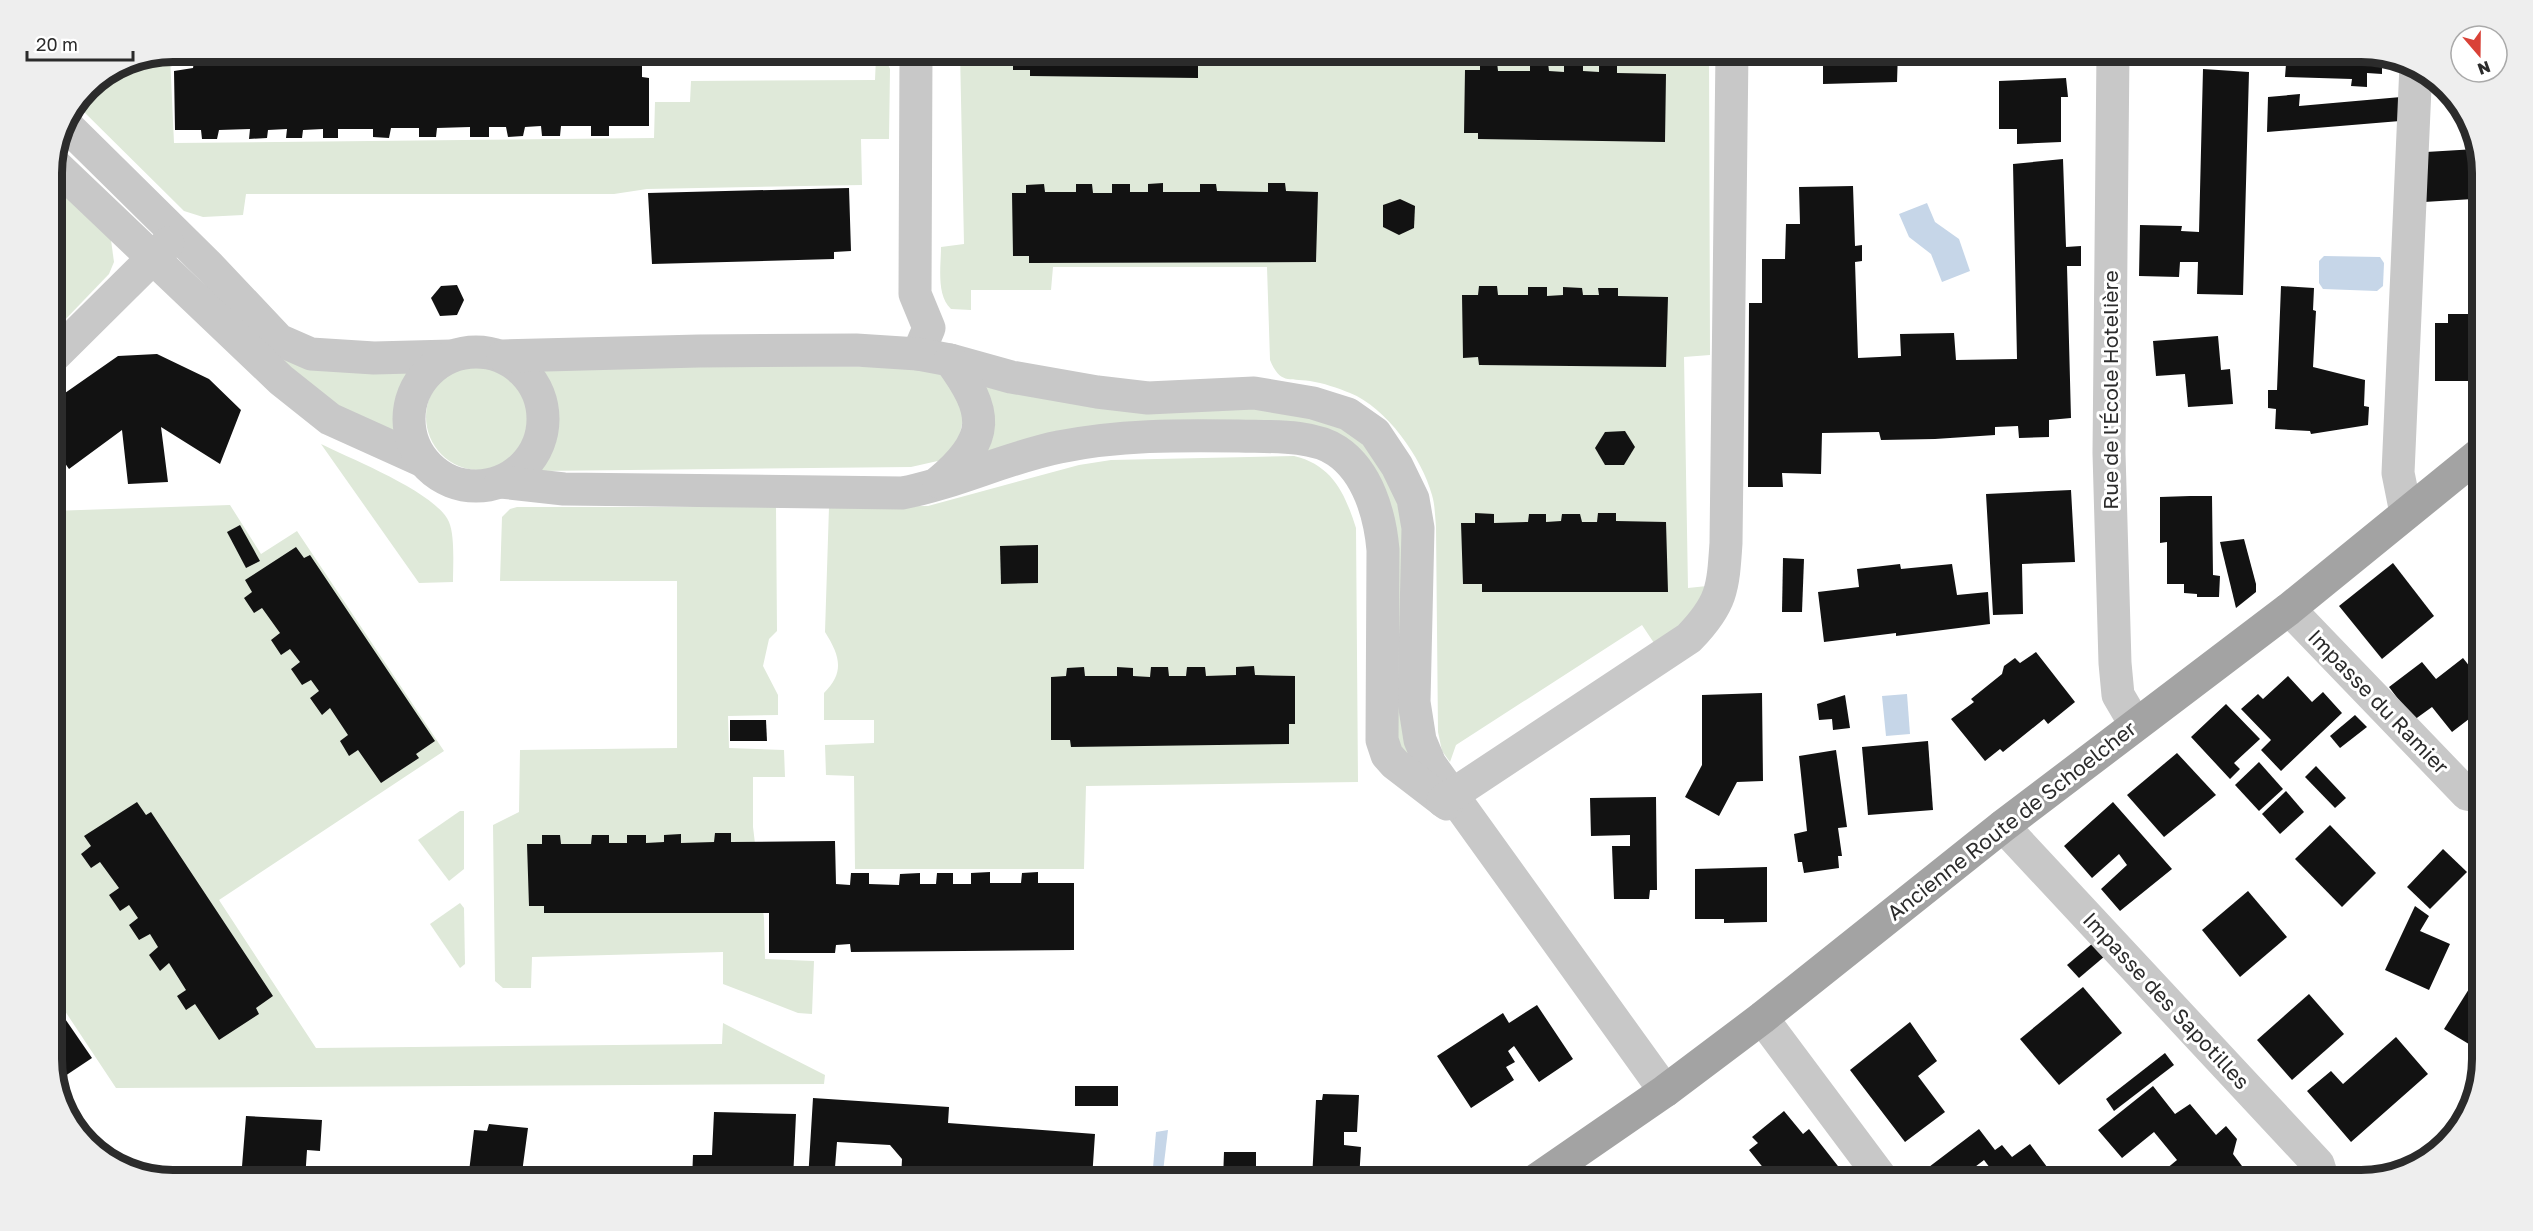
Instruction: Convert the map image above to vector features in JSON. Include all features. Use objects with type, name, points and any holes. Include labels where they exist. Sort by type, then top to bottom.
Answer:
[{"type":"main road","name":"Ancienne Route de Schoelcher","points":[[1550,1170],[1665,1091],[1762,1018],[2003,826],[2289,609],[2471,461]]},
{"type":"street","points":[[916,62],[915,294],[929,328],[918,354]]},
{"type":"street","points":[[1447,798],[1689,638],[1709,618],[1723,586],[1726,543],[1732,62]]},
{"type":"street","name":"Rue de l'École Hotelière","points":[[2113,62],[2109,453],[2115,663],[2118,695],[2135,724]]},
{"type":"street","points":[[2406,513],[2398,473],[2416,76]]},
{"type":"street","points":[[70,130],[280,380],[330,419],[423,461],[442,477],[462,485],[484,486],[501,482],[520,470],[535,452],[543,431],[543,408],[536,386],[522,369],[502,356]]},
{"type":"street","points":[[62,169],[165,246],[210,267],[279,340],[311,354],[374,358],[451,356],[468,352],[486,352],[502,356],[576,352],[856,350],[918,354],[1011,376],[1097,392],[1149,398],[1254,393],[1304,401],[1348,414],[1375,433],[1397,466],[1413,500],[1418,528],[1414,702],[1420,740],[1447,798]]},
{"type":"street","points":[[62,348],[165,246]]},
{"type":"street","points":[[423,461],[412,443],[409,422],[411,401],[419,382],[433,367],[451,356]]},
{"type":"street","points":[[932,488],[960,464],[973,446],[979,425],[977,404],[970,388],[950,360]]},
{"type":"street","points":[[501,482],[564,489],[902,493],[932,488],[1058,447],[1110,439],[1186,434],[1300,438],[1336,450],[1358,473],[1381,525],[1383,550],[1382,729],[1387,755],[1409,777],[1447,798],[1471,821],[1665,1091]]},
{"type":"street","name":"Impasse du Ramier","points":[[2289,609],[2472,794]]},
{"type":"street","name":"Impasse des Sapotilles","points":[[2003,826],[2318,1164],[2320,1170]]},
{"type":"street","points":[[1762,1018],[1876,1170]]},
{"type":"green space","points":[[170,62],[174,143],[654,138],[655,102],[690,102],[691,81],[875,80],[876,62],[887,62],[890,69],[889,139],[861,139],[862,185],[647,189],[614,194],[246,194],[243,215],[203,217],[184,211],[81,109],[105,84],[123,73],[144,65]]},
{"type":"green space","points":[[960,62],[1709,62],[1710,355],[1684,357],[1688,588],[1707,586],[1706,597],[1658,649],[1642,625],[1456,745],[1450,762],[1442,751],[1438,732],[1436,527],[1434,503],[1427,481],[1401,435],[1377,410],[1350,393],[1310,381],[1286,378],[1277,373],[1270,360],[1267,267],[1053,267],[1051,290],[971,290],[971,310],[951,309],[946,303],[941,288],[941,247],[964,244]]},
{"type":"green space","points":[[62,193],[111,240],[114,262],[109,274],[62,323]]},
{"type":"green space","points":[[258,340],[416,366],[405,385],[399,402],[398,420],[402,441],[344,415]]},
{"type":"green space","points":[[479,364],[499,368],[517,379],[528,397],[532,417],[528,437],[517,455],[499,466],[479,470],[459,466],[441,455],[430,437],[426,417],[430,397],[441,379],[459,368]]},
{"type":"green space","points":[[535,364],[933,367],[956,383],[965,410],[959,438],[942,460],[911,467],[539,471],[551,440],[555,416],[550,394]]},
{"type":"green space","points":[[978,379],[1308,412],[1354,434],[1383,464],[1403,519],[1414,760],[1400,749],[1394,732],[1393,520],[1344,442],[979,453]]},
{"type":"green space","points":[[321,444],[392,478],[428,500],[441,511],[449,522],[452,535],[453,582],[419,583]]},
{"type":"green space","points":[[1294,456],[1318,466],[1335,482],[1342,492],[1356,528],[1358,782],[1086,786],[1084,869],[855,869],[854,776],[826,775],[825,745],[874,743],[874,720],[824,720],[824,693],[838,671],[837,656],[825,632],[829,507],[928,506],[1079,465],[1111,460]]},
{"type":"green space","points":[[230,505],[261,554],[297,531],[444,751],[219,900],[316,1048],[722,1044],[723,1023],[825,1075],[824,1084],[116,1088],[62,1007],[62,511]]},
{"type":"green space","points":[[517,507],[776,507],[777,631],[769,639],[763,666],[778,695],[778,715],[728,716],[729,748],[784,750],[785,777],[753,777],[753,827],[764,918],[765,959],[814,961],[812,1014],[798,1013],[723,984],[723,952],[532,957],[531,988],[503,988],[495,981],[493,825],[519,812],[520,750],[677,748],[677,581],[500,581],[502,517],[510,509]]},
{"type":"green space","points":[[460,811],[464,811],[464,869],[449,881],[418,840]]},
{"type":"green space","points":[[460,903],[464,908],[465,964],[460,968],[430,924]]},
{"type":"water","points":[[1927,203],[1935,222],[1959,239],[1970,271],[1942,282],[1931,254],[1909,237],[1899,214]]},
{"type":"water","points":[[2324,256],[2380,257],[2384,263],[2383,286],[2377,291],[2323,289],[2319,283],[2319,261]]},
{"type":"water","points":[[1907,694],[1910,734],[1886,736],[1882,696]]},
{"type":"water","points":[[1168,1130],[1163,1170],[1153,1170],[1156,1132]]},
{"type":"building","points":[[194,62],[642,62],[642,77],[649,78],[649,126],[609,126],[609,136],[591,136],[591,126],[561,126],[560,136],[542,136],[541,126],[525,127],[523,136],[508,137],[506,127],[489,127],[489,137],[470,137],[470,127],[437,128],[436,137],[419,137],[419,128],[391,128],[389,138],[373,137],[373,129],[338,129],[338,138],[323,138],[323,129],[303,130],[302,138],[286,138],[287,129],[268,130],[267,138],[249,139],[250,129],[219,130],[217,139],[202,139],[201,130],[175,130],[174,71],[193,68]]},
{"type":"building","points":[[1013,62],[1198,62],[1198,78],[1030,76],[1030,70],[1013,70]]},
{"type":"building","points":[[1480,62],[1497,62],[1498,71],[1530,71],[1530,63],[1548,63],[1549,71],[1564,72],[1564,63],[1583,64],[1583,71],[1599,72],[1599,64],[1617,65],[1617,73],[1666,74],[1665,142],[1478,139],[1478,133],[1464,133],[1465,70],[1480,70]]},
{"type":"building","points":[[1823,62],[1898,62],[1897,82],[1823,84]]},
{"type":"building","points":[[2286,62],[2382,64],[2382,74],[2367,73],[2367,87],[2351,86],[2352,79],[2285,77]]},
{"type":"building","points":[[2203,69],[2249,72],[2243,295],[2197,294],[2198,262],[2180,262],[2179,277],[2139,276],[2140,225],[2182,226],[2181,231],[2199,232]]},
{"type":"building","points":[[2066,78],[2068,97],[2061,97],[2061,142],[2017,144],[2017,129],[1999,129],[1999,81]]},
{"type":"building","points":[[2300,94],[2299,106],[2401,97],[2400,121],[2267,132],[2268,97]]},
{"type":"building","points":[[2469,149],[2471,199],[2424,202],[2426,152]]},
{"type":"building","points":[[2063,159],[2066,247],[2081,246],[2081,266],[2067,266],[2071,418],[2049,420],[2049,437],[2019,438],[2018,426],[1995,427],[1995,435],[1935,439],[1881,440],[1879,432],[1822,433],[1821,474],[1782,473],[1783,487],[1748,487],[1749,303],[1762,303],[1762,259],[1785,259],[1786,224],[1800,224],[1799,187],[1853,186],[1855,246],[1862,245],[1862,261],[1855,262],[1858,358],[1901,356],[1900,334],[1954,333],[1956,360],[2017,359],[2013,164]]},
{"type":"building","points":[[1163,183],[1163,192],[1200,192],[1200,184],[1216,184],[1217,191],[1268,192],[1268,183],[1285,183],[1286,191],[1318,192],[1316,262],[1029,263],[1029,256],[1013,256],[1012,193],[1026,193],[1026,185],[1044,184],[1045,192],[1076,192],[1076,184],[1092,184],[1093,193],[1112,193],[1112,184],[1130,184],[1130,192],[1148,192],[1148,184]]},
{"type":"building","points":[[849,188],[851,251],[834,252],[834,259],[652,264],[648,193]]},
{"type":"building","points":[[1400,199],[1415,206],[1414,228],[1399,235],[1383,227],[1383,205]]},
{"type":"building","points":[[457,285],[464,300],[457,315],[440,316],[431,298],[441,286]]},
{"type":"building","points":[[1479,286],[1497,286],[1498,295],[1528,295],[1528,287],[1547,287],[1547,296],[1563,295],[1563,287],[1582,288],[1583,295],[1599,295],[1598,288],[1618,288],[1618,296],[1668,297],[1666,367],[1479,365],[1478,357],[1463,358],[1462,295],[1478,295]]},
{"type":"building","points":[[2281,286],[2314,288],[2313,310],[2316,311],[2313,367],[2365,380],[2364,406],[2369,407],[2368,425],[2311,434],[2310,431],[2275,429],[2276,409],[2268,408],[2268,390],[2277,390]]},
{"type":"building","points":[[2448,314],[2471,314],[2471,381],[2435,381],[2435,323],[2448,323]]},
{"type":"building","points":[[2218,336],[2221,370],[2230,369],[2233,404],[2188,407],[2185,374],[2156,376],[2153,341]]},
{"type":"building","points":[[157,354],[209,379],[241,410],[220,464],[161,427],[168,482],[128,484],[122,430],[69,469],[62,459],[62,398],[65,393],[118,356]]},
{"type":"building","points":[[1625,431],[1635,447],[1624,465],[1605,465],[1595,448],[1605,432]]},
{"type":"building","points":[[2071,490],[2075,562],[2022,564],[2023,614],[1993,615],[1986,494]]},
{"type":"building","points":[[2212,496],[2213,575],[2220,576],[2219,597],[2197,597],[2197,594],[2184,593],[2184,584],[2167,584],[2167,542],[2160,543],[2160,497]]},
{"type":"building","points":[[1475,513],[1494,514],[1494,523],[1528,522],[1529,514],[1546,514],[1546,522],[1561,521],[1562,514],[1580,514],[1582,522],[1597,522],[1598,513],[1616,513],[1616,521],[1666,522],[1668,592],[1482,592],[1482,584],[1463,584],[1461,523],[1475,523]]},
{"type":"building","points":[[240,525],[260,561],[246,568],[227,532]]},
{"type":"building","points":[[2244,539],[2256,592],[2236,608],[2220,542]]},
{"type":"building","points":[[62,545],[66,545],[62,590]]},
{"type":"building","points":[[1038,545],[1038,583],[1001,584],[1000,546]]},
{"type":"building","points":[[296,547],[304,558],[310,555],[435,741],[416,754],[419,758],[381,783],[358,750],[349,756],[340,741],[348,735],[330,708],[322,715],[310,698],[319,691],[311,680],[302,685],[291,669],[300,662],[290,649],[281,655],[271,640],[280,633],[262,608],[254,613],[244,598],[252,592],[245,580]]},
{"type":"building","points":[[1783,558],[1804,559],[1802,612],[1782,612]]},
{"type":"building","points":[[2393,563],[2434,616],[2382,659],[2339,606]]},
{"type":"building","points":[[1900,564],[1901,569],[1952,564],[1957,595],[1988,592],[1990,624],[1824,642],[1818,592],[1859,587],[1857,569]]},
{"type":"building","points":[[2036,652],[2075,702],[2048,724],[2044,719],[2003,752],[2000,749],[1985,761],[1951,719],[1974,702],[1971,699],[2002,674],[2004,666],[2015,658],[2020,663]]},
{"type":"building","points":[[2463,658],[2472,669],[2472,717],[2452,732],[2432,707],[2414,720],[2389,687],[2422,662],[2436,679]]},
{"type":"building","points":[[1254,666],[1255,675],[1295,676],[1295,724],[1289,724],[1289,744],[1071,747],[1070,740],[1051,740],[1051,677],[1066,676],[1067,668],[1084,667],[1085,676],[1117,676],[1117,667],[1133,668],[1133,676],[1150,677],[1151,667],[1168,667],[1169,676],[1186,676],[1187,667],[1205,667],[1206,676],[1236,675],[1236,667]]},
{"type":"building","points":[[2288,676],[2312,702],[2323,692],[2342,713],[2281,771],[2261,750],[2271,740],[2241,709],[2258,694],[2263,699]]},
{"type":"building","points":[[1762,693],[1763,781],[1737,782],[1719,816],[1685,797],[1702,765],[1702,695]]},
{"type":"building","points":[[1845,695],[1850,728],[1833,730],[1832,719],[1819,720],[1817,704]]},
{"type":"building","points":[[2226,704],[2260,739],[2234,763],[2240,769],[2230,779],[2191,737]]},
{"type":"building","points":[[2355,715],[2367,727],[2340,748],[2330,736]]},
{"type":"building","points":[[730,720],[766,720],[767,741],[730,741]]},
{"type":"building","points":[[1928,741],[1933,810],[1868,815],[1862,747]]},
{"type":"building","points":[[1836,750],[1847,827],[1838,828],[1842,856],[1838,856],[1839,868],[1804,873],[1802,862],[1798,862],[1794,834],[1807,831],[1799,756]]},
{"type":"building","points":[[2177,753],[2216,795],[2164,837],[2127,795]]},
{"type":"building","points":[[2259,762],[2283,789],[2259,811],[2235,785]]},
{"type":"building","points":[[2316,766],[2346,798],[2335,808],[2305,777]]},
{"type":"building","points":[[2286,791],[2304,812],[2280,834],[2262,814]]},
{"type":"building","points":[[1656,797],[1657,890],[1650,890],[1649,899],[1614,899],[1612,846],[1630,846],[1630,835],[1591,836],[1590,798]]},
{"type":"building","points":[[137,802],[146,815],[151,812],[273,996],[256,1008],[259,1014],[219,1040],[195,1004],[186,1010],[177,996],[186,990],[169,963],[160,971],[149,955],[158,947],[150,934],[139,940],[129,925],[138,918],[129,905],[120,911],[109,895],[119,888],[100,862],[91,868],[81,854],[91,846],[84,836]]},
{"type":"building","points":[[2113,802],[2172,869],[2120,911],[2101,889],[2127,865],[2119,854],[2092,878],[2064,846]]},
{"type":"building","points":[[2330,825],[2376,873],[2342,907],[2295,859]]},
{"type":"building","points":[[715,833],[731,833],[731,842],[835,841],[836,884],[850,885],[851,873],[869,873],[869,884],[899,885],[900,874],[920,873],[920,884],[936,884],[937,873],[953,873],[953,884],[971,884],[971,873],[990,872],[990,883],[1021,883],[1022,873],[1038,872],[1038,883],[1074,883],[1074,950],[851,952],[850,944],[836,945],[835,953],[769,953],[769,913],[544,913],[544,906],[529,906],[527,844],[542,844],[542,835],[560,835],[561,844],[591,844],[592,835],[609,835],[609,843],[627,843],[627,835],[646,835],[646,843],[664,842],[664,835],[681,834],[681,843],[714,842]]},
{"type":"building","points":[[2443,849],[2467,872],[2430,909],[2407,887]]},
{"type":"building","points":[[1767,867],[1767,922],[1724,923],[1724,919],[1695,919],[1695,869]]},
{"type":"building","points":[[2248,891],[2287,937],[2240,977],[2202,930]]},
{"type":"building","points":[[2415,906],[2429,916],[2420,931],[2450,944],[2429,990],[2385,970]]},
{"type":"building","points":[[2093,943],[2105,956],[2079,978],[2067,965]]},
{"type":"building","points":[[2472,984],[2472,1046],[2444,1029]]},
{"type":"building","points":[[2083,987],[2122,1033],[2059,1085],[2020,1039]]},
{"type":"building","points":[[2309,994],[2344,1034],[2292,1080],[2257,1040]]},
{"type":"building","points":[[1537,1005],[1573,1059],[1539,1082],[1514,1046],[1508,1051],[1515,1062],[1506,1067],[1514,1080],[1471,1108],[1437,1056],[1503,1013],[1509,1023]]},
{"type":"building","points":[[62,1014],[92,1058],[64,1077]]},
{"type":"building","points":[[1910,1022],[1937,1061],[1918,1076],[1945,1112],[1905,1142],[1850,1070]]},
{"type":"building","points":[[2396,1037],[2428,1074],[2351,1142],[2307,1091],[2331,1071],[2343,1084]]},
{"type":"building","points":[[2165,1053],[2174,1065],[2114,1111],[2106,1099]]},
{"type":"building","points":[[1075,1086],[1118,1086],[1118,1106],[1075,1106]]},
{"type":"building","points":[[2153,1086],[2175,1114],[2190,1104],[2216,1135],[2226,1126],[2237,1139],[2233,1154],[2242,1166],[2237,1170],[2167,1170],[2177,1160],[2154,1132],[2122,1158],[2098,1130]]},
{"type":"building","points":[[1323,1094],[1359,1095],[1357,1132],[1344,1132],[1344,1145],[1361,1147],[1360,1170],[1312,1170],[1316,1100],[1322,1100]]},
{"type":"building","points":[[813,1098],[949,1107],[948,1123],[1095,1134],[1093,1170],[901,1170],[902,1159],[890,1145],[837,1142],[835,1170],[809,1170]]},
{"type":"building","points":[[1784,1111],[1803,1134],[1809,1129],[1841,1170],[1765,1170],[1749,1150],[1758,1143],[1752,1137]]},
{"type":"building","points":[[714,1112],[796,1114],[793,1170],[692,1170],[693,1155],[712,1155]]},
{"type":"building","points":[[246,1116],[322,1120],[320,1151],[307,1150],[306,1170],[242,1170]]},
{"type":"building","points":[[489,1124],[528,1128],[522,1170],[469,1170],[474,1130],[487,1131]]},
{"type":"building","points":[[1979,1129],[1995,1150],[2002,1145],[2012,1157],[2030,1144],[2049,1170],[1992,1170],[1984,1160],[1971,1170],[1925,1170]]},
{"type":"building","points":[[1224,1152],[1256,1152],[1256,1169],[1283,1169],[1283,1170],[1223,1170]]}]
